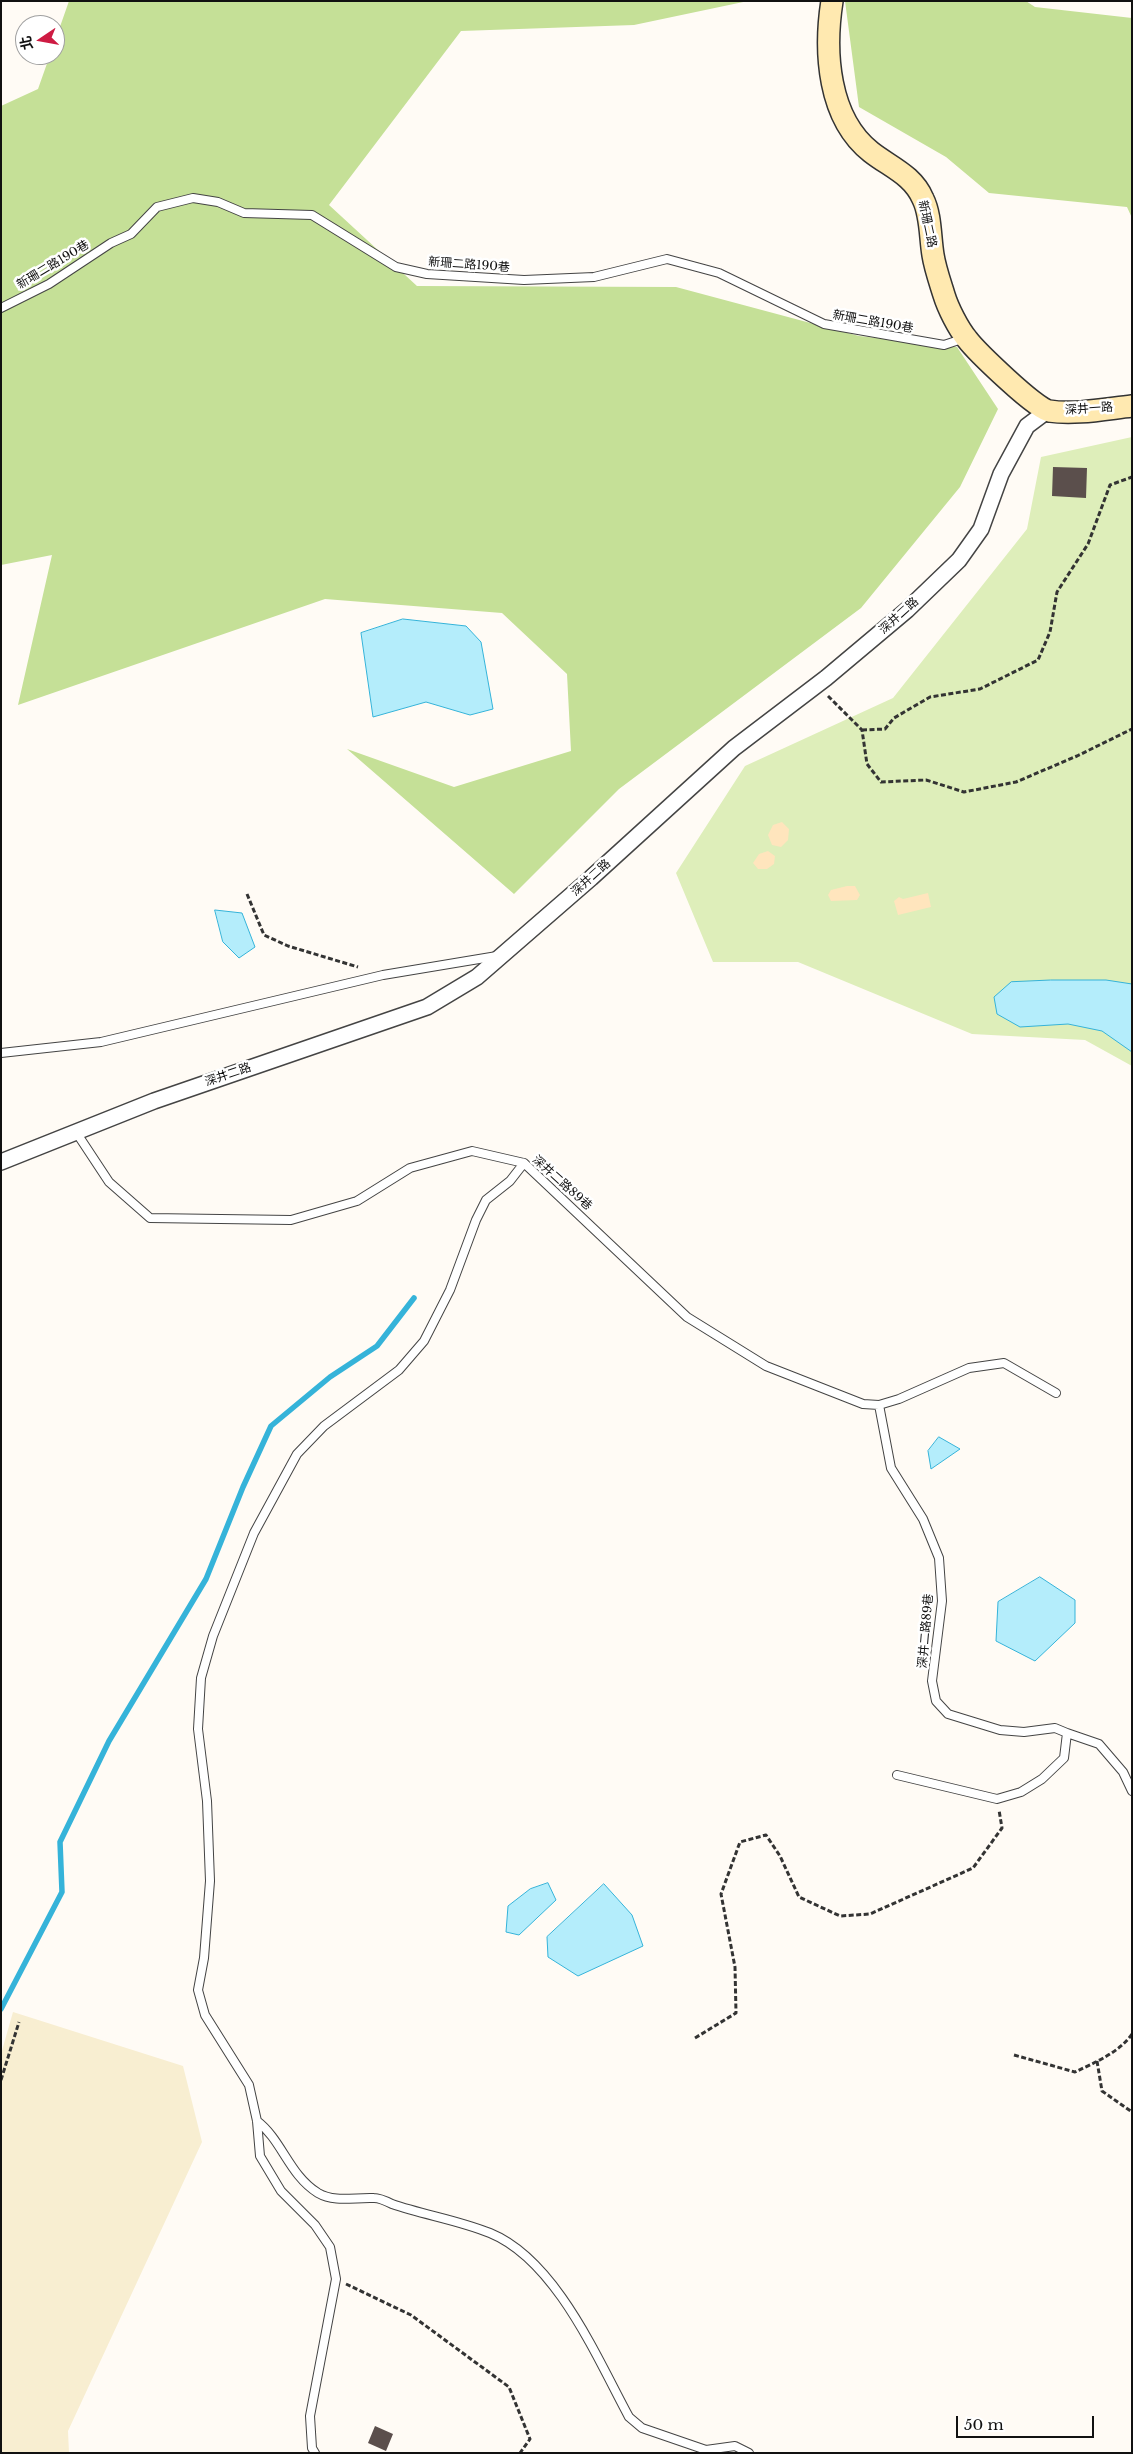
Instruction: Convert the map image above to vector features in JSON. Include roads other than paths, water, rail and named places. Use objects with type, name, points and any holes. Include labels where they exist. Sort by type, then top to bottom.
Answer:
[{"type":"street","name":"新珊二路","points":[[832,1],[827,30],[830,68],[840,112],[853,136],[871,152],[910,177],[924,199],[933,256],[944,297],[966,338],[1022,392],[1046,411]]},
{"type":"street","name":"深井一路","points":[[1046,411],[1085,411],[1132,406]]},
{"type":"street","name":"深井二路","points":[[1,1162],[154,1101],[427,1006],[477,978],[734,748],[817,685],[907,610],[959,560],[981,529],[1001,474],[1026,426],[1046,411]]},
{"type":"lane","name":"新珊二路190巷","points":[[1,308],[49,284],[111,243],[131,234],[157,207],[193,198],[218,202],[244,213],[312,215],[396,267],[427,274],[524,280],[594,277],[667,259],[719,273],[824,324],[944,345],[966,338]]},
{"type":"lane","points":[[1,1053],[101,1042],[383,975],[503,955]]},
{"type":"lane","name":"深井二路89巷","points":[[76,1132],[109,1182],[150,1218],[291,1220],[357,1201],[410,1168],[472,1151],[524,1163],[687,1317],[766,1366],[863,1404],[879,1404],[899,1400],[968,1368],[1004,1363],[1056,1393]]},
{"type":"lane","points":[[315,2453],[312,2448],[310,2416],[336,2279],[330,2247],[315,2225],[281,2191],[260,2156],[257,2122],[249,2085],[206,2015],[198,1990],[204,1958],[210,1881],[207,1801],[198,1729],[201,1678],[213,1636],[254,1533],[297,1454],[324,1426],[399,1370],[424,1341],[450,1290],[476,1220],[486,1200],[510,1181],[524,1163]]},
{"type":"lane","name":"深井二路89巷","points":[[879,1404],[891,1468],[923,1519],[939,1558],[942,1601],[932,1681],[936,1701],[948,1714],[1000,1730],[1024,1732],[1055,1728],[1099,1744],[1123,1772],[1132,1791]]},
{"type":"lane","points":[[898,1775],[997,1799],[1021,1792],[1042,1779],[1064,1758],[1067,1733]]},
{"type":"lane","points":[[257,2122],[267,2129],[293,2170],[317,2192],[332,2198],[376,2198],[422,2214],[464,2224],[492,2233],[528,2257],[570,2308],[629,2418],[642,2428],[706,2450],[735,2446],[749,2453]]},
{"type":"water","points":[[403,619],[466,626],[481,642],[493,709],[470,715],[426,702],[373,717],[361,633]]},
{"type":"water","points":[[215,910],[242,913],[255,947],[239,958],[223,942]]},
{"type":"water","points":[[1106,980],[1132,984],[1132,1052],[1102,1031],[1068,1024],[1020,1027],[997,1014],[994,997],[1011,982]]},
{"type":"water","points":[[939,1437],[960,1449],[931,1469],[928,1451]]},
{"type":"water","points":[[1040,1577],[1075,1600],[1075,1623],[1035,1661],[996,1641],[998,1602]]},
{"type":"water","points":[[548,1883],[556,1900],[519,1935],[506,1932],[508,1906],[530,1889]]},
{"type":"water","points":[[604,1884],[632,1915],[643,1946],[578,1976],[548,1957],[547,1937]]},
{"type":"waterway","points":[[1,2009],[62,1892],[60,1842],[109,1741],[206,1579],[243,1487],[271,1426],[330,1377],[377,1346],[414,1298]]}]
